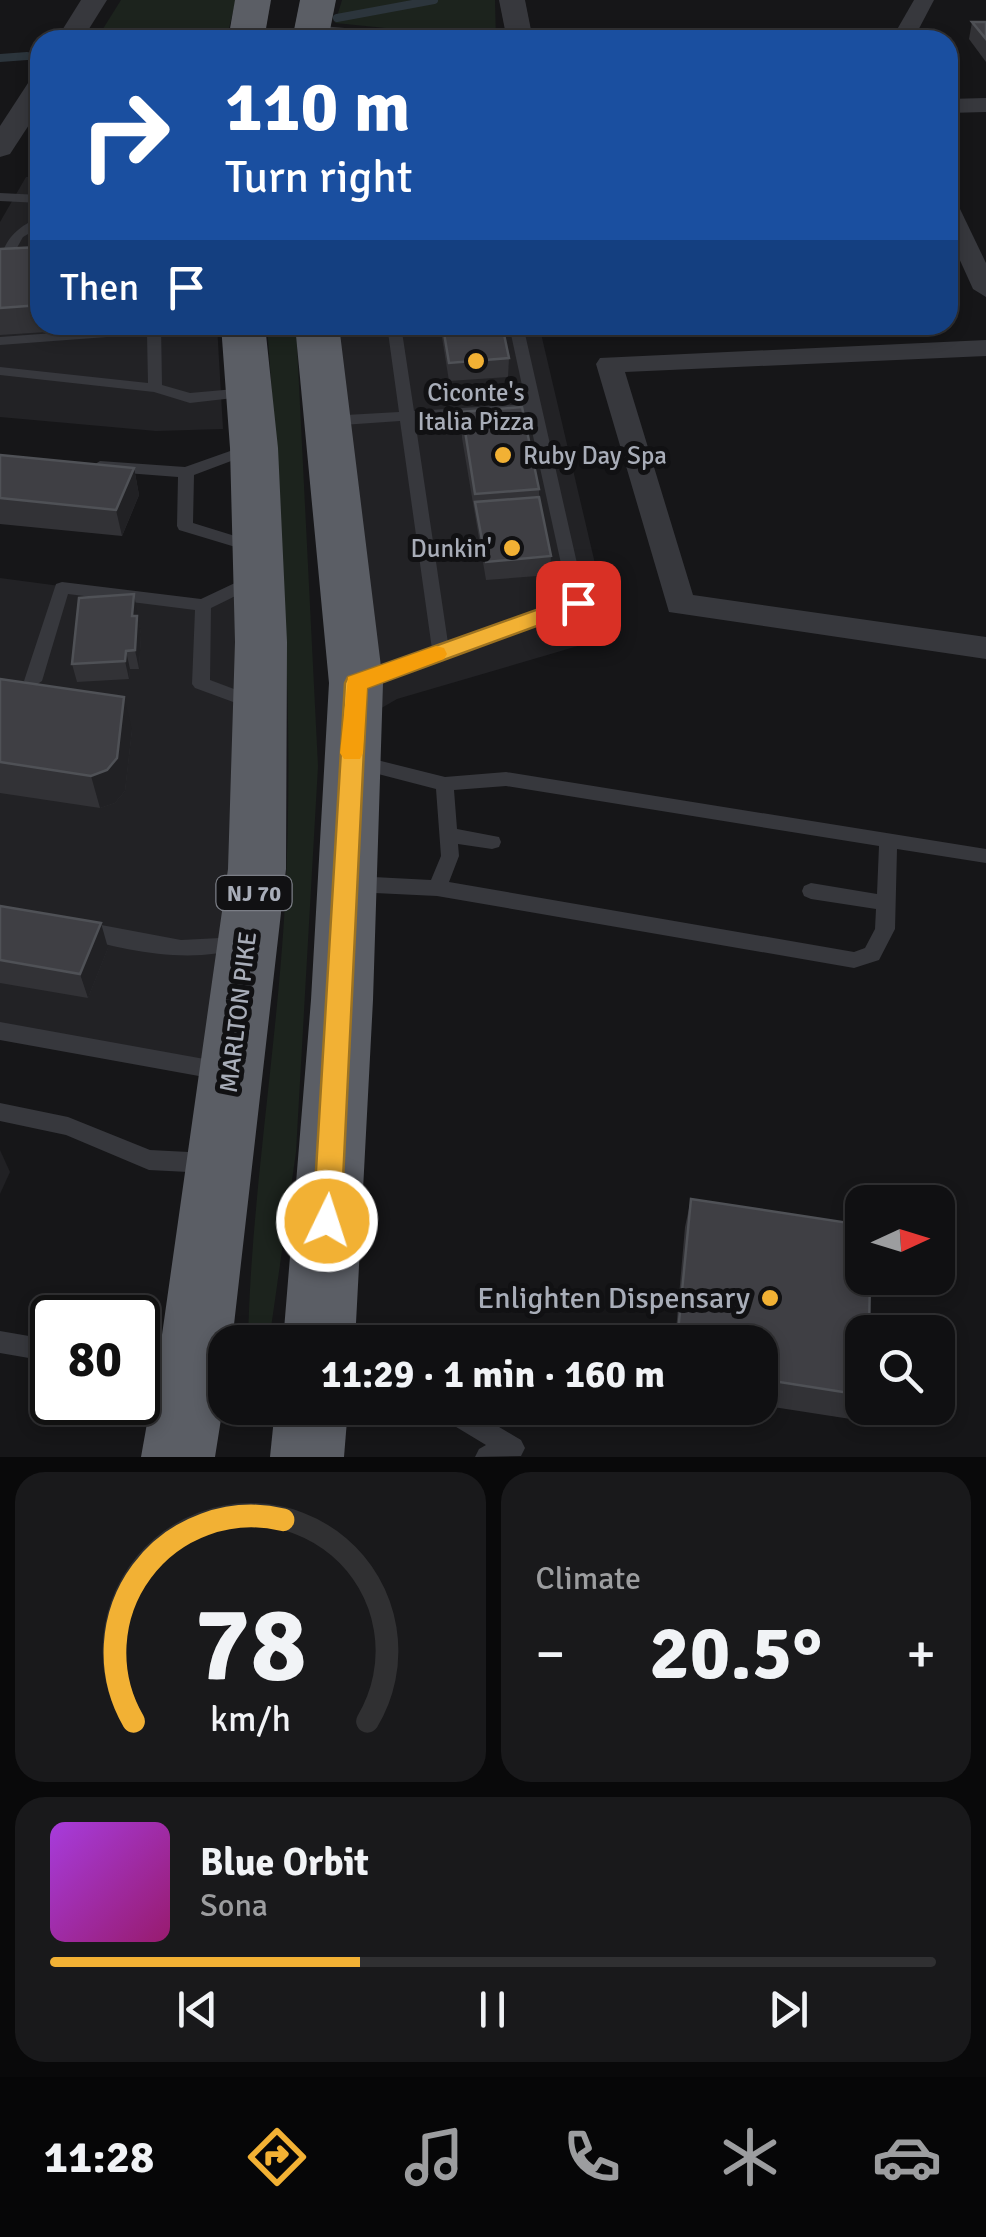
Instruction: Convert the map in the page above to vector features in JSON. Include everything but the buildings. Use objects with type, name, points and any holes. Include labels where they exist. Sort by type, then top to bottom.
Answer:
[{"type":"highway","points":[[248,30],[253,0]]},
{"type":"highway","name":"MARLTON PIKE","points":[[178,1457],[195,1356],[257,869],[258,563],[244,335]]},
{"type":"highway","points":[[319,335],[356,683],[326,1325]]},
{"type":"highway","points":[[307,1457],[310,1425]]},
{"type":"street","points":[[75,30],[94,0]]},
{"type":"street","points":[[512,0],[518,30]]},
{"type":"street","points":[[908,30],[924,0]]},
{"type":"street","points":[[0,148],[30,103]]},
{"type":"street","points":[[958,106],[986,105]]},
{"type":"street","points":[[958,230],[986,290]]},
{"type":"street","points":[[986,348],[609,364],[680,604],[986,648]]},
{"type":"lane","points":[[313,23],[353,30]]},
{"type":"lane","points":[[0,197],[30,198]]},
{"type":"lane","points":[[0,266],[18,235],[30,227]]},
{"type":"lane","points":[[0,341],[66,335]]},
{"type":"lane","points":[[154,335],[156,388]]},
{"type":"lane","points":[[395,335],[441,652]]},
{"type":"lane","points":[[356,683],[578,603],[518,335]]},
{"type":"lane","points":[[0,371],[156,388],[251,420]]},
{"type":"lane","points":[[328,421],[534,408]]},
{"type":"lane","points":[[74,464],[186,472],[251,420]]},
{"type":"lane","points":[[33,680],[62,588],[202,605],[258,563],[186,526],[186,472]]},
{"type":"lane","points":[[202,605],[201,684],[260,706]]},
{"type":"lane","points":[[352,761],[445,784],[506,778],[986,856]]},
{"type":"lane","points":[[436,888],[450,856],[445,784]]},
{"type":"lane","points":[[448,835],[492,842]]},
{"type":"lane","points":[[348,883],[436,888],[854,960],[872,954],[886,929],[888,840]]},
{"type":"lane","points":[[811,891],[886,903]]},
{"type":"lane","points":[[54,924],[209,950],[233,943],[250,926]]},
{"type":"lane","points":[[0,1030],[230,1072]]},
{"type":"lane","points":[[0,1112],[68,1126],[149,1160],[219,1163]]},
{"type":"lane","points":[[0,1342],[30,1347]]},
{"type":"lane","points":[[160,1355],[195,1356]]},
{"type":"lane","points":[[474,1425],[513,1448],[487,1457]]},
{"type":"shaded area","points":[[121,0],[236,0],[228,30],[102,30]]},
{"type":"shaded area","points":[[342,0],[495,0],[496,30],[406,30],[335,23]]},
{"type":"shaded area","points":[[26,177],[30,177],[30,335],[218,335],[223,429],[156,431],[0,417],[0,222]]},
{"type":"shaded area","points":[[268,335],[296,335],[318,766],[296,1152],[271,1325],[249,1325],[285,903],[285,614]]},
{"type":"shaded area","points":[[318,335],[541,335],[612,636],[397,699],[354,724]]},
{"type":"shaded area","points":[[0,578],[203,605],[250,593],[214,1069],[0,1027]]},
{"type":"waterway","points":[[337,18],[434,0]]},
{"type":"waterway","points":[[0,58],[27,56]]},
{"type":"slow traffic","points":[[352,753],[356,683],[436,654]]},
{"type":"place","name":"Ciconte's Italia Pizza","points":[[476,361]]},
{"type":"place","name":"Ruby Day Spa","points":[[503,455]]},
{"type":"place","name":"Dunkin'","points":[[512,548]]},
{"type":"place","name":"Enlighten Dispensary","points":[[770,1298]]},
{"type":"route","points":[[327,1221],[342,1000],[356,683],[578,603]]}]
